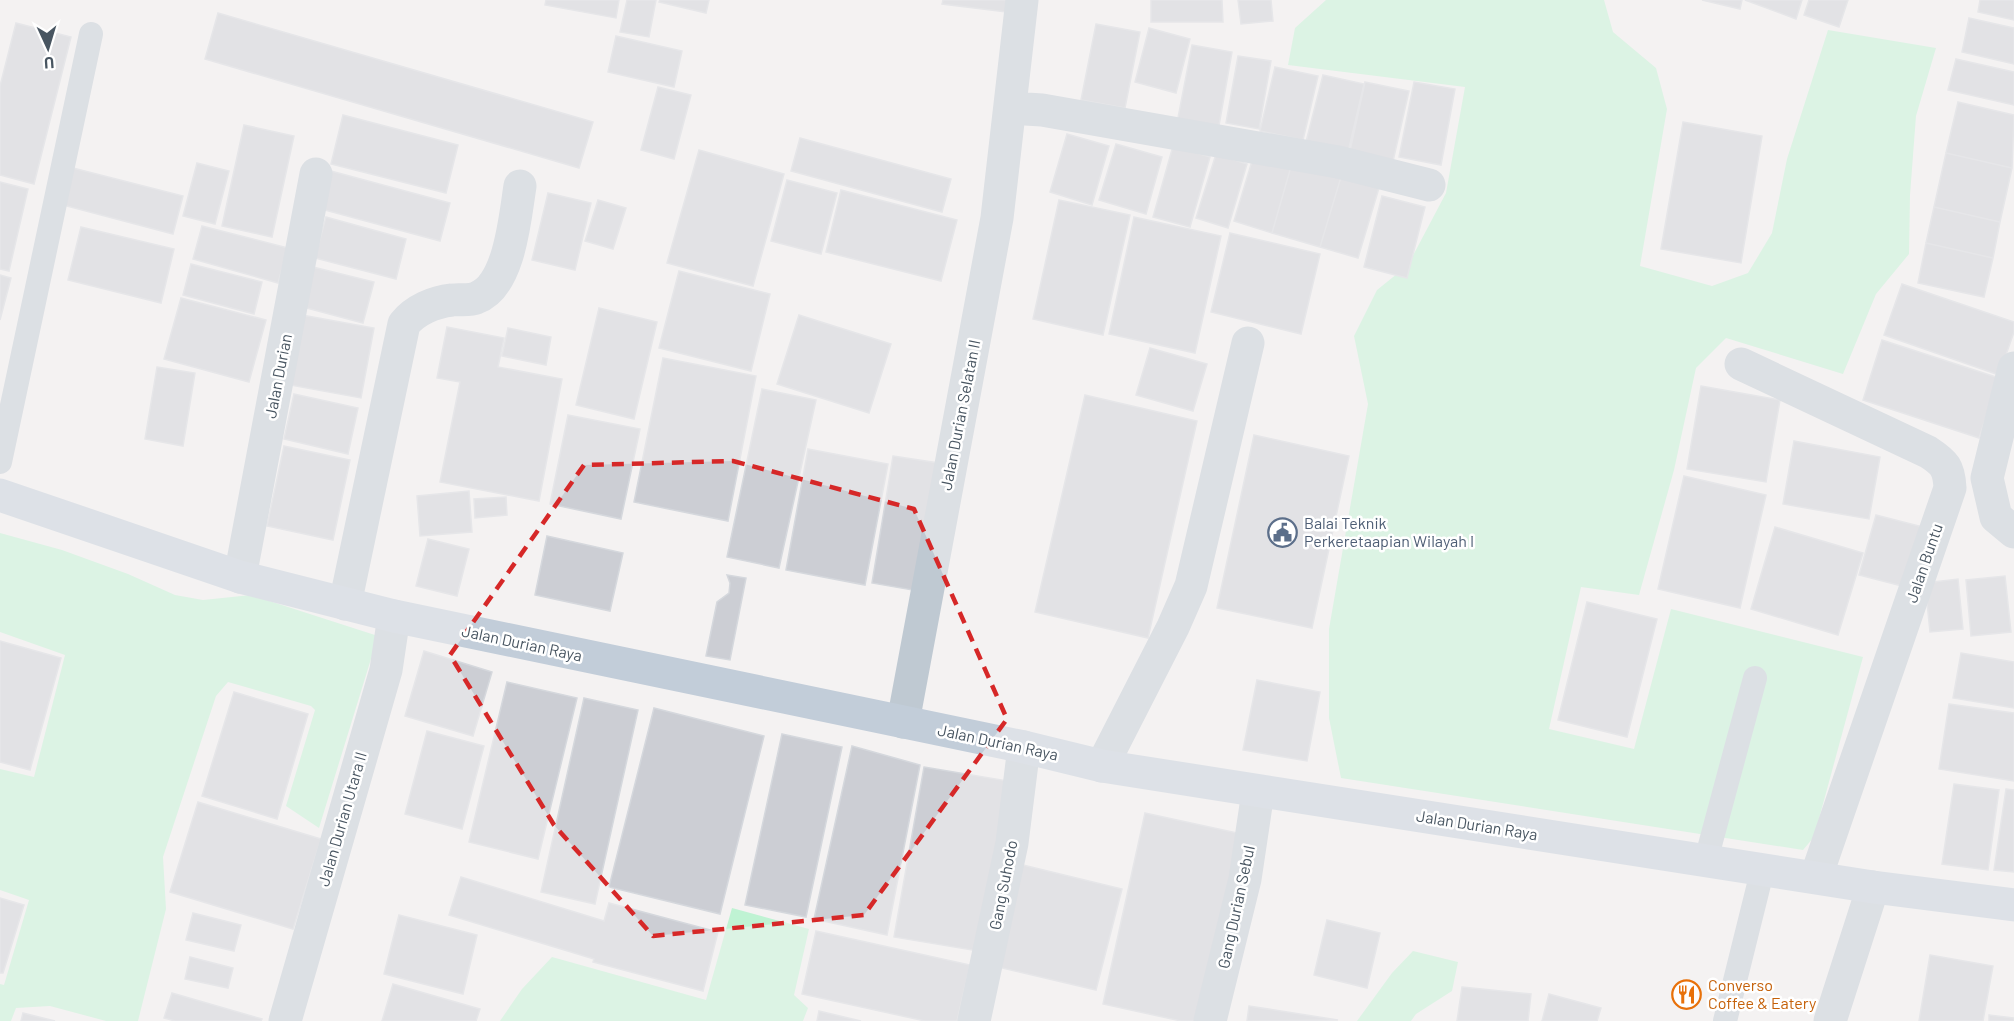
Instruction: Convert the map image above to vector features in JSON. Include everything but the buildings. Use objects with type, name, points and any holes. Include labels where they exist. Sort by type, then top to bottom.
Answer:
[{"type":"main road","name":"Jalan Durian Raya","points":[[0,495],[240,577],[345,604],[1024,747],[1102,766],[1873,887],[2014,905]]},
{"type":"street","name":"Jalan Durian Selatan II","points":[[903,722],[997,218],[1022,0]]},
{"type":"street","points":[[1010,108],[1042,110],[1338,162],[1429,185]]},
{"type":"street","name":"Jalan Durian","points":[[240,577],[316,174]]},
{"type":"street","points":[[345,604],[404,324],[420,310],[450,300],[476,298],[496,283],[505,258],[520,186]]},
{"type":"street","points":[[1102,766],[1173,627],[1191,586],[1248,343]]},
{"type":"street","name":"Jalan Buntu","points":[[1741,364],[1928,452],[1944,462],[1949,470],[1950,488],[1816,877]]},
{"type":"street","points":[[2014,368],[1987,478],[1996,518],[2014,532]]},
{"type":"street","name":"Jalan Durian Utara II","points":[[285,1021],[386,670],[394,616]]},
{"type":"street","name":"Gang Suhodo","points":[[974,1021],[1012,843],[1024,747]]},
{"type":"street","name":"Gang Durian Sebul","points":[[1210,1021],[1245,879],[1258,792]]},
{"type":"street","points":[[1830,1021],[1873,887]]},
{"type":"lane","points":[[0,462],[91,34]]},
{"type":"lane","points":[[1706,860],[1755,678]]},
{"type":"lane","points":[[1725,1021],[1763,868]]},
{"type":"highlighted area","points":[[733,461],[914,509],[1007,719],[864,915],[653,936],[554,825],[450,655],[584,465]]},
{"type":"green space","points":[[1326,0],[1604,0],[1613,32],[1656,68],[1667,109],[1640,266],[1712,286],[1748,273],[1772,233],[1787,159],[1828,30],[1936,48],[1916,116],[1910,195],[1909,254],[1876,294],[1843,374],[1726,338],[1696,368],[1674,470],[1639,595],[1581,587],[1549,729],[1634,749],[1671,609],[1863,657],[1814,837],[1803,850],[1341,778],[1329,718],[1329,629],[1368,404],[1354,336],[1377,290],[1408,265],[1446,193],[1465,87],[1288,65],[1295,28]]},
{"type":"green space","points":[[0,533],[62,550],[128,574],[175,595],[203,600],[251,595],[378,636],[319,828],[286,806],[315,710],[311,706],[228,682],[216,696],[163,857],[166,909],[138,1021],[106,1021],[50,1006],[16,1008],[11,1021],[0,1021],[0,984],[4,985],[29,900],[0,890],[0,769],[34,777],[65,655],[0,632]]},
{"type":"green space","points":[[732,908],[809,929],[794,995],[808,1008],[803,1021],[500,1021],[522,989],[552,957],[706,1000]]},
{"type":"green space","points":[[1413,951],[1458,962],[1452,991],[1416,1014],[1411,1021],[1357,1021],[1392,973]]},
{"type":"place","name":"Balai Teknik Perkeretaapian Wilayah I","points":[[1283,532]]},
{"type":"place","name":"Converso Coffee & Eatery","points":[[1687,994]]}]
